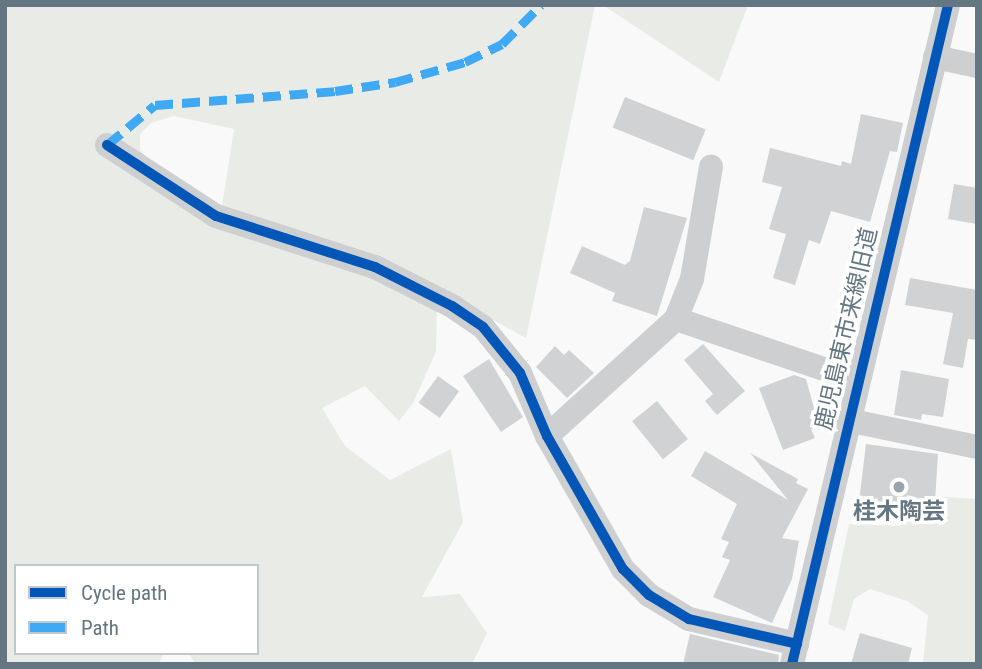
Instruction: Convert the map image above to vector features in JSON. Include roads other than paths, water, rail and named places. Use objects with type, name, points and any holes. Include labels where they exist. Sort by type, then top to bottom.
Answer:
[{"type":"street","name":"鹿児島東市来線旧道","points":[[795,654],[856,380],[948,5]]},
{"type":"street","points":[[935,57],[977,66]]},
{"type":"street","points":[[107,145],[216,216],[375,267],[452,306],[500,345],[520,373],[547,436],[623,569],[649,595],[689,619],[795,654]]},
{"type":"street","points":[[547,436],[676,319],[692,279],[711,167]]},
{"type":"street","points":[[676,319],[856,380]]},
{"type":"street","points":[[847,421],[977,447]]},
{"type":"place","name":"桂木陶芸","points":[[899,487]]}]
